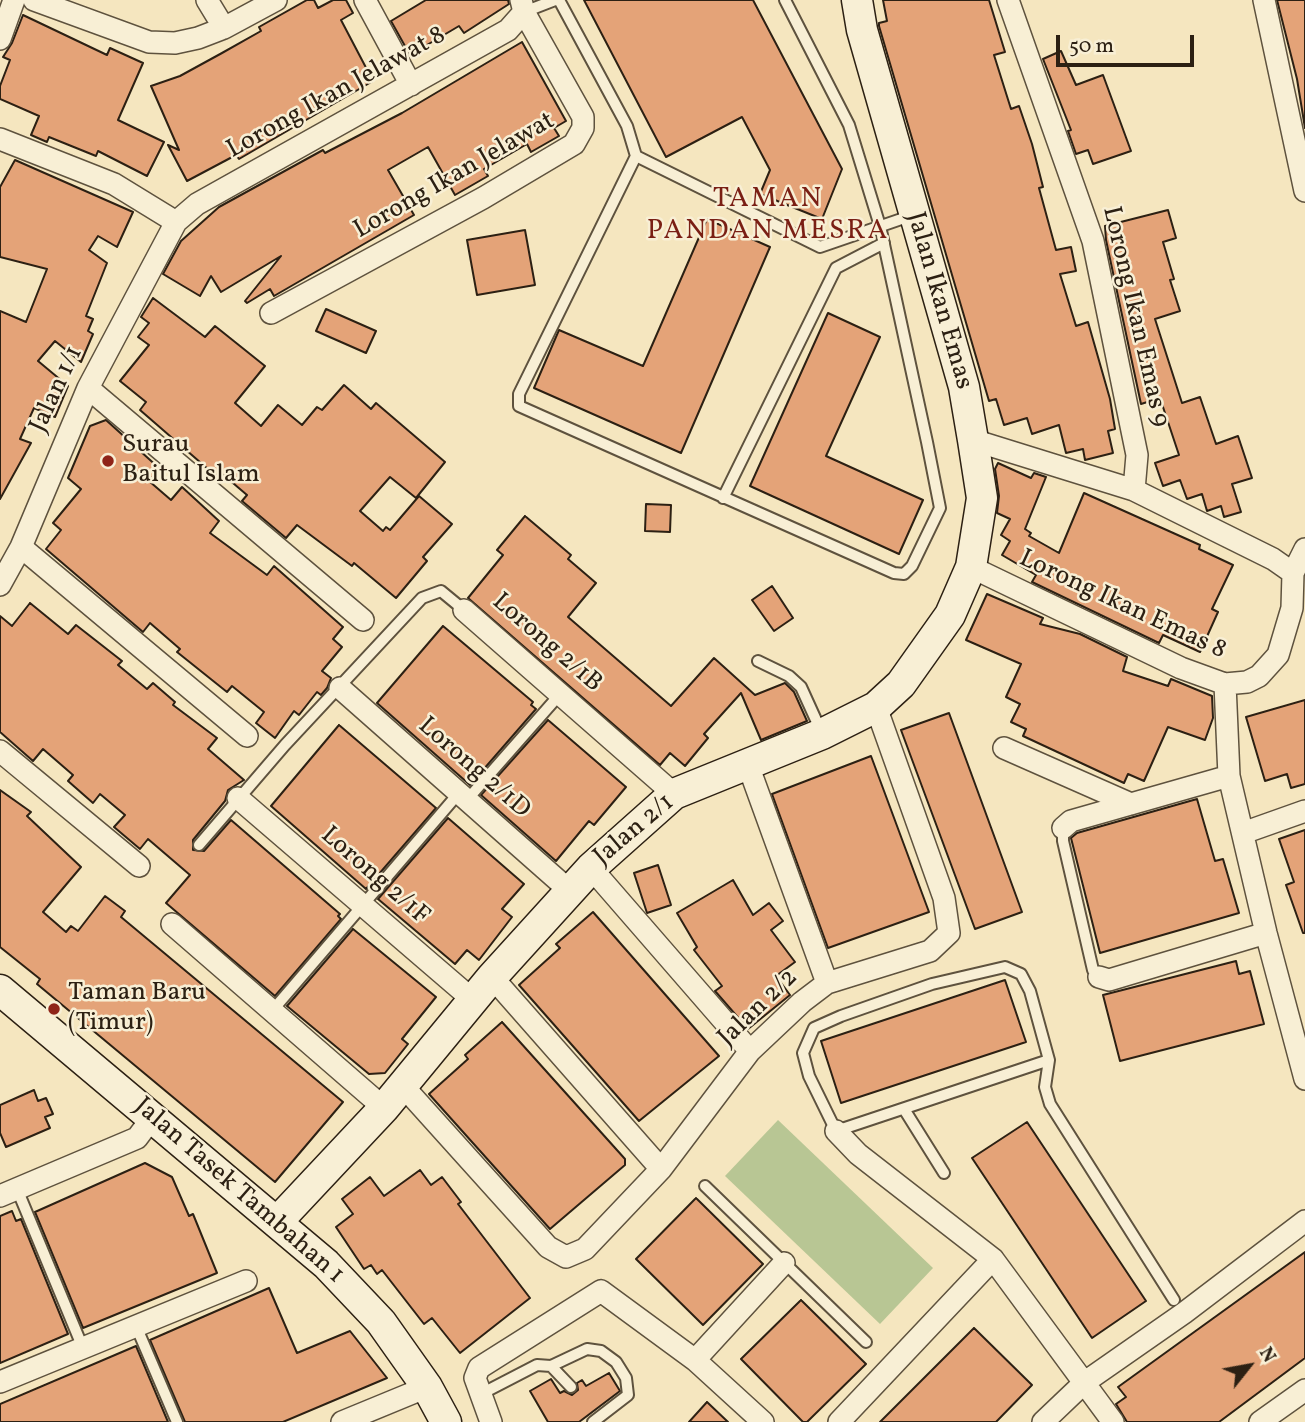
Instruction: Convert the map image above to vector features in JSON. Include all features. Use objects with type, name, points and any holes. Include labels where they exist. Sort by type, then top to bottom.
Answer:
[{"type":"street","points":[[0,39],[14,0]]},
{"type":"street","points":[[34,0],[149,42],[187,40],[224,28],[276,0]]},
{"type":"street","points":[[207,0],[224,28]]},
{"type":"street","points":[[365,0],[411,85]]},
{"type":"street","name":"Jalan Ikan Emas","points":[[857,0],[862,30],[913,215],[964,387],[973,440]]},
{"type":"street","name":"Lorong Ikan Emas 9","points":[[1008,0],[1093,241],[1137,455],[1134,490]]},
{"type":"street","points":[[1264,0],[1305,191]]},
{"type":"street","name":"Lorong Ikan Jelawat 8","points":[[176,222],[197,204],[508,30],[522,6]]},
{"type":"street","name":"Lorong Ikan Jelawat","points":[[271,313],[483,198],[574,144],[583,128],[583,117],[522,6]]},
{"type":"street","points":[[0,139],[114,184],[176,222]]},
{"type":"street","name":"Jalan 1/1","points":[[0,585],[21,547],[88,388],[176,222]]},
{"type":"street","points":[[88,388],[363,620]]},
{"type":"street","points":[[973,440],[1134,490],[1273,559],[1299,579]]},
{"type":"street","name":"Jalan 2/1","points":[[277,1223],[394,1097],[492,977],[591,868],[674,794],[822,734],[876,707],[901,684],[950,615],[971,567],[982,498],[973,440]]},
{"type":"street","points":[[21,547],[247,736]]},
{"type":"street","points":[[1225,684],[1247,682],[1259,676],[1278,655],[1305,549]]},
{"type":"street","name":"Lorong Ikan Emas 8","points":[[971,567],[1181,668],[1225,684],[1229,776],[1266,933],[1305,1079]]},
{"type":"street","name":"Lorong 2/1B","points":[[464,610],[674,794]]},
{"type":"street","name":"Lorong 2/1D","points":[[340,688],[570,891]]},
{"type":"street","name":"Jalan 2/2","points":[[394,1097],[548,1247],[566,1257],[584,1249],[661,1169],[750,1051],[802,1002],[827,983],[930,951],[949,933],[944,898],[876,707]]},
{"type":"street","points":[[1004,748],[1131,804]]},
{"type":"street","points":[[0,751],[139,866]]},
{"type":"street","points":[[748,765],[827,983]]},
{"type":"street","points":[[1063,828],[1071,821],[1229,776]]},
{"type":"street","name":"Lorong 2/1F","points":[[238,798],[473,1000]]},
{"type":"street","points":[[1243,833],[1305,811]]},
{"type":"street","points":[[591,868],[750,1051]]},
{"type":"street","points":[[172,924],[272,1011],[394,1097]]},
{"type":"street","points":[[1099,978],[1109,980],[1266,933]]},
{"type":"street","points":[[492,977],[661,1169]]},
{"type":"street","name":"Jalan Tasek Tambahan 1","points":[[0,990],[326,1264],[382,1322],[428,1387],[446,1422]]},
{"type":"street","points":[[8,1192],[137,1138],[152,1118]]},
{"type":"street","points":[[836,1131],[858,1154],[993,1259],[1113,1422]]},
{"type":"street","points":[[1043,1422],[1085,1382],[1184,1314],[1305,1222]]},
{"type":"street","points":[[839,1422],[993,1259]]},
{"type":"street","points":[[695,1360],[784,1263]]},
{"type":"street","points":[[0,1382],[246,1281]]},
{"type":"street","points":[[491,1422],[475,1378],[479,1368],[487,1360],[601,1290],[695,1360],[763,1422]]},
{"type":"street","points":[[342,1422],[428,1387]]},
{"type":"street","points":[[1260,1422],[1305,1390]]},
{"type":"lane","points":[[522,6],[557,0],[627,126],[636,156],[519,394],[519,406],[894,573],[904,574],[912,566],[940,508],[880,226],[849,125],[785,0]]},
{"type":"lane","points":[[636,156],[820,247],[913,215]]},
{"type":"lane","points":[[723,498],[836,268],[884,243]]},
{"type":"lane","name":"Lorong 2/1B","points":[[340,688],[406,612],[435,591],[448,594],[464,610]]},
{"type":"lane","points":[[758,661],[789,676],[801,687],[822,734]]},
{"type":"lane","points":[[199,845],[238,798],[340,688]]},
{"type":"lane","points":[[272,1011],[363,904],[561,693]]},
{"type":"lane","points":[[1063,828],[1063,841],[1093,970],[1099,978]]},
{"type":"lane","points":[[1049,1060],[836,1131],[809,1076],[803,1053],[814,1028],[932,984],[1005,967],[1021,974],[1030,991],[1049,1060],[1045,1087],[1050,1104],[1174,1300]]},
{"type":"lane","points":[[904,1109],[944,1173]]},
{"type":"lane","points":[[705,1186],[866,1342]]},
{"type":"lane","points":[[8,1192],[82,1348]]},
{"type":"lane","points":[[136,1326],[177,1422]]},
{"type":"lane","points":[[481,1394],[537,1365],[551,1366],[587,1349],[601,1351],[616,1362],[626,1378],[628,1395],[591,1420]]},
{"type":"lane","points":[[551,1366],[571,1387]]},
{"type":"green space","points":[[778,1120],[933,1268],[880,1324],[725,1176]]},
{"type":"building","points":[[307,0],[314,0],[318,8],[333,0],[346,0],[353,13],[341,20],[373,81],[239,159],[236,155],[187,181],[168,145],[179,150],[151,86],[180,76],[222,53],[261,31],[259,27]]},
{"type":"building","points":[[426,0],[508,0],[509,4],[464,33],[459,26],[410,55],[391,21]]},
{"type":"building","points":[[584,0],[753,0],[842,169],[822,219],[760,194],[770,170],[742,117],[666,157]]},
{"type":"building","points":[[883,0],[989,0],[1005,52],[994,55],[1011,109],[1019,106],[1032,144],[1043,187],[1039,188],[1056,250],[1071,247],[1076,271],[1060,274],[1076,326],[1088,322],[1110,399],[1115,429],[1108,431],[1113,453],[1085,460],[1083,449],[1066,453],[1059,425],[1032,434],[1027,418],[1004,425],[996,399],[989,401],[879,26],[879,23],[887,21]]},
{"type":"building","points":[[1277,0],[1305,0],[1305,128],[1297,79]]},
{"type":"building","points":[[23,15],[107,55],[110,48],[143,63],[118,120],[164,142],[147,176],[98,151],[96,156],[49,137],[47,142],[31,135],[39,116],[0,99],[0,86],[10,60],[3,57],[12,43]]},
{"type":"building","points":[[522,42],[566,121],[554,128],[559,136],[531,152],[527,144],[484,169],[488,176],[455,195],[428,147],[388,170],[414,215],[274,296],[270,289],[247,303],[245,301],[281,256],[221,292],[211,276],[200,296],[163,274],[181,241],[219,207],[323,150],[325,153],[402,113]]},
{"type":"building","points":[[1061,51],[1076,85],[1103,75],[1131,151],[1093,164],[1088,150],[1076,154],[1068,131],[1071,130],[1043,59]]},
{"type":"building","points":[[15,160],[133,212],[117,247],[98,236],[89,250],[107,263],[86,316],[93,319],[88,331],[93,334],[81,362],[55,341],[38,361],[68,386],[55,417],[34,408],[20,439],[31,443],[0,499],[0,311],[26,322],[47,269],[0,257],[0,187]]},
{"type":"building","points":[[1168,210],[1176,238],[1163,242],[1174,279],[1170,280],[1180,311],[1155,319],[1182,403],[1200,397],[1216,444],[1238,436],[1252,478],[1232,484],[1241,512],[1224,517],[1221,506],[1207,511],[1202,494],[1187,499],[1180,480],[1163,486],[1155,463],[1179,455],[1160,398],[1141,404],[1106,240],[1105,226]]},
{"type":"building","points":[[707,219],[770,247],[681,453],[534,388],[559,330],[643,366]]},
{"type":"building","points":[[525,230],[535,285],[477,295],[467,240]]},
{"type":"building","points":[[153,298],[205,337],[215,326],[265,366],[235,403],[261,426],[278,405],[302,425],[317,407],[322,410],[344,385],[371,409],[376,403],[445,462],[416,498],[390,477],[360,511],[383,531],[386,527],[390,530],[419,496],[452,524],[423,557],[427,561],[396,598],[354,563],[352,566],[297,525],[286,538],[242,501],[247,495],[220,472],[216,476],[140,410],[146,402],[120,381],[149,345],[138,337],[149,323],[141,317]]},
{"type":"building","points":[[326,309],[376,331],[366,353],[316,331]]},
{"type":"building","points":[[828,313],[880,337],[826,456],[923,500],[899,554],[750,486]]},
{"type":"building","points":[[106,420],[160,469],[149,481],[171,500],[182,487],[219,521],[210,533],[267,575],[274,566],[343,627],[333,639],[342,647],[322,671],[331,678],[327,688],[321,695],[317,692],[299,715],[294,711],[275,738],[256,723],[264,712],[232,686],[227,692],[177,652],[180,649],[150,623],[143,632],[46,549],[61,530],[53,523],[81,489],[68,478],[90,426]]},
{"type":"building","points":[[998,463],[1031,478],[1034,473],[1046,477],[1025,529],[1031,533],[1029,536],[1059,553],[1084,493],[1200,545],[1199,549],[1233,565],[1212,609],[1218,612],[1200,652],[1163,635],[1159,643],[1032,582],[1036,575],[1002,555],[1010,541],[1001,535],[1010,519],[997,513],[999,496],[995,469]]},
{"type":"building","points":[[646,504],[671,505],[670,532],[645,531]]},
{"type":"building","points":[[525,516],[571,555],[568,559],[596,583],[568,617],[671,706],[714,658],[755,695],[785,683],[794,692],[807,721],[761,740],[741,693],[704,734],[708,738],[685,766],[670,753],[660,765],[468,598],[503,555],[497,550]]},
{"type":"building","points":[[772,586],[793,618],[774,631],[752,600]]},
{"type":"building","points":[[987,594],[1043,618],[1040,624],[1080,634],[1127,657],[1123,671],[1168,686],[1171,679],[1212,696],[1213,718],[1205,740],[1168,727],[1144,781],[1128,774],[1124,783],[1023,736],[1026,729],[1011,722],[1020,704],[1006,697],[1021,664],[966,640]]},
{"type":"building","points":[[30,603],[68,634],[76,625],[122,661],[118,665],[147,689],[153,683],[175,702],[173,705],[217,738],[208,749],[244,780],[228,790],[225,801],[193,840],[193,850],[204,851],[231,820],[340,914],[338,916],[341,919],[275,996],[166,903],[190,875],[148,839],[140,849],[114,827],[125,815],[100,794],[93,803],[68,781],[73,775],[43,749],[33,761],[0,732],[0,616],[12,626]]},
{"type":"building","points":[[443,626],[533,702],[531,705],[536,709],[470,785],[377,703]]},
{"type":"building","points":[[1305,700],[1305,784],[1291,788],[1287,774],[1265,781],[1246,717]]},
{"type":"building","points":[[949,713],[1022,912],[975,929],[901,730]]},
{"type":"building","points":[[548,720],[626,787],[594,825],[589,821],[556,861],[481,795]]},
{"type":"building","points":[[339,725],[436,808],[366,889],[271,806]]},
{"type":"building","points":[[871,756],[929,912],[828,948],[772,794]]},
{"type":"building","points":[[0,790],[31,812],[27,816],[81,867],[43,912],[66,932],[71,926],[78,931],[105,896],[125,911],[121,917],[343,1102],[275,1182],[37,984],[40,979],[0,947]]},
{"type":"building","points":[[1197,799],[1215,861],[1223,859],[1239,913],[1100,953],[1071,838],[1077,833]]},
{"type":"building","points":[[448,818],[524,884],[502,909],[512,917],[479,960],[467,950],[455,964],[378,899]]},
{"type":"building","points":[[1305,830],[1303,933],[1286,885],[1294,882],[1279,839]]},
{"type":"building","points":[[658,865],[671,905],[647,913],[634,873]]},
{"type":"building","points":[[733,880],[753,915],[769,903],[783,921],[771,930],[795,962],[776,976],[790,995],[748,1029],[715,991],[722,986],[694,950],[697,947],[677,913]]},
{"type":"building","points":[[593,912],[719,1056],[639,1121],[519,985],[560,948],[556,944]]},
{"type":"building","points":[[353,929],[436,997],[402,1039],[408,1044],[385,1073],[369,1074],[287,1006]]},
{"type":"building","points":[[1236,961],[1239,974],[1250,971],[1264,1024],[1120,1061],[1103,995]]},
{"type":"building","points":[[1005,980],[1026,1042],[841,1103],[821,1041]]},
{"type":"building","points":[[502,1022],[625,1159],[625,1165],[550,1229],[429,1094],[468,1059],[465,1055]]},
{"type":"building","points":[[34,1090],[38,1101],[46,1098],[53,1114],[45,1117],[50,1128],[6,1147],[0,1133],[0,1105]]},
{"type":"building","points":[[1027,1122],[1146,1301],[1092,1338],[972,1158]]},
{"type":"building","points":[[145,1163],[172,1177],[189,1216],[193,1214],[217,1273],[83,1328],[35,1212]]},
{"type":"building","points":[[420,1170],[431,1185],[442,1177],[461,1202],[458,1204],[530,1298],[460,1353],[432,1318],[424,1324],[382,1270],[377,1274],[371,1265],[364,1269],[336,1227],[353,1214],[342,1199],[370,1177],[384,1196]]},
{"type":"building","points":[[696,1198],[763,1264],[703,1325],[636,1259]]},
{"type":"building","points":[[12,1211],[16,1221],[21,1219],[68,1334],[0,1363],[0,1216]]},
{"type":"building","points":[[1305,1252],[1305,1358],[1219,1422],[1127,1422],[1116,1404],[1126,1397],[1118,1387]]},
{"type":"building","points":[[269,1288],[297,1353],[350,1331],[387,1378],[283,1422],[185,1422],[150,1340]]},
{"type":"building","points":[[801,1300],[866,1364],[807,1422],[803,1422],[741,1359]]},
{"type":"building","points":[[974,1328],[1032,1385],[996,1422],[880,1422]]},
{"type":"building","points":[[136,1346],[168,1422],[0,1422],[0,1404]]},
{"type":"building","points":[[609,1373],[620,1391],[579,1422],[548,1422],[530,1391],[551,1379],[560,1393],[564,1391],[572,1395],[578,1390],[577,1383],[582,1380],[586,1386]]},
{"type":"building","points":[[707,1402],[728,1422],[689,1422]]},
{"type":"place","name":"Surau Baitul Islam","points":[[108,461]]},
{"type":"place","name":"Taman Baru (Timur)","points":[[54,1009]]},
{"type":"district","name":"TAMAN PANDAN MESRA","points":[[768,217]]}]
